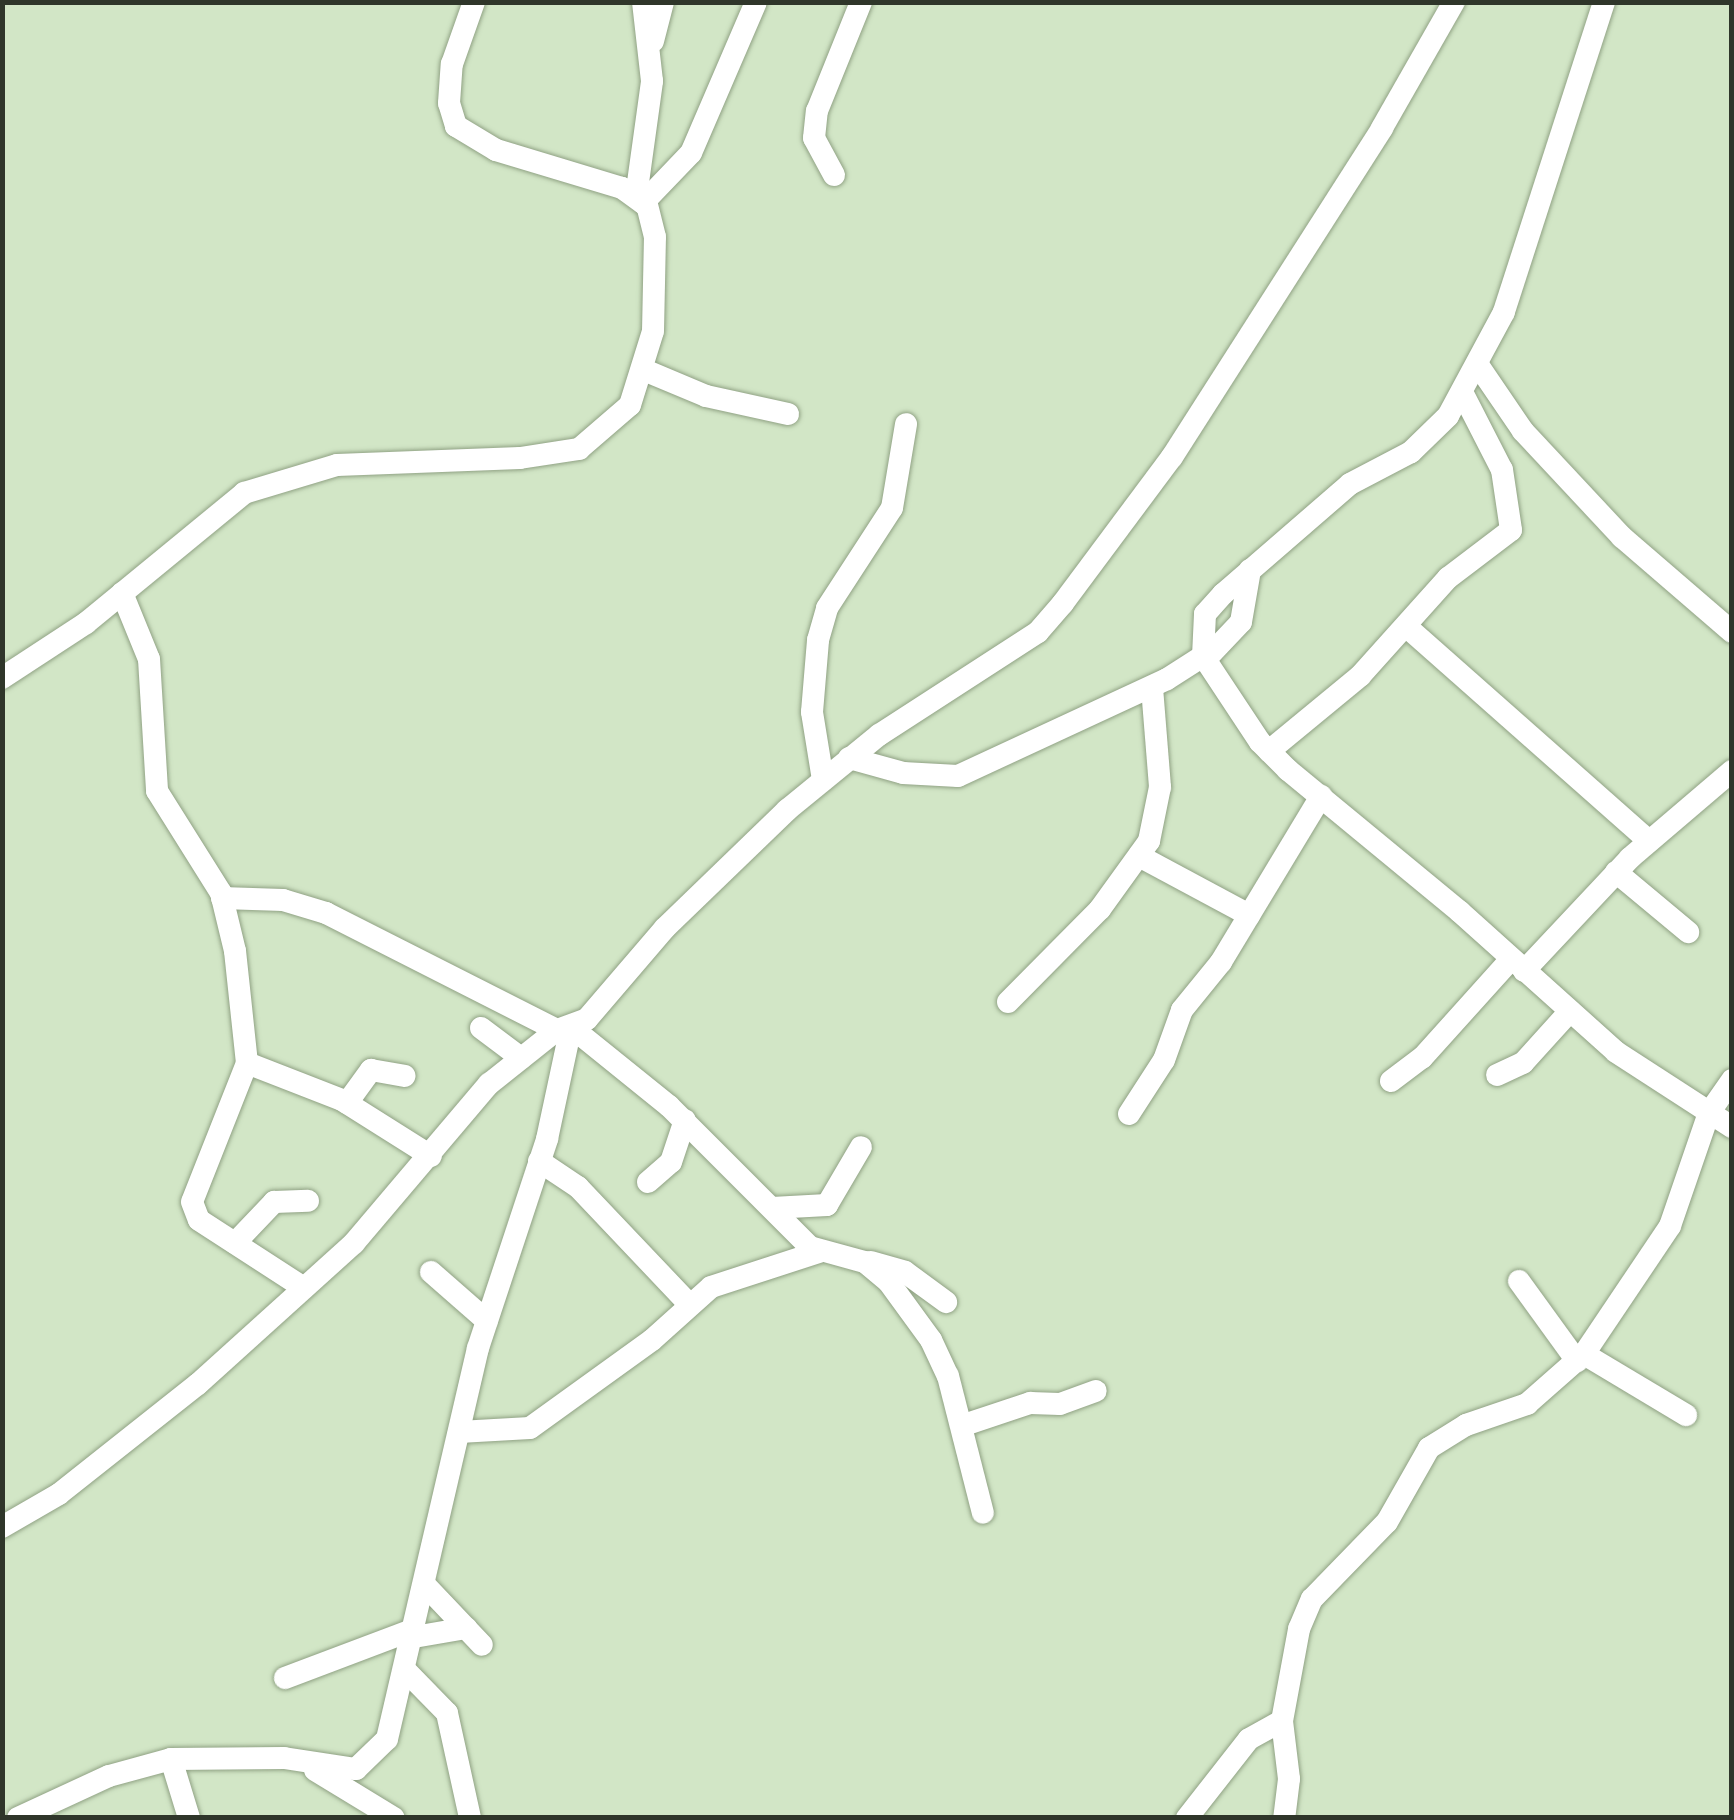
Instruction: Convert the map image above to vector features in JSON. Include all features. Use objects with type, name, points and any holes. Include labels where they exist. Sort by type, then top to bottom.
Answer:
[{"type":"street","points":[[474,2],[452,64],[448,103],[456,126],[496,150],[639,200],[672,181],[691,153],[756,2]]},
{"type":"street","points":[[2,678],[122,592],[190,532],[256,488],[338,465],[520,458],[579,449],[615,424],[644,370],[653,332],[656,236],[639,200],[649,112],[650,44],[643,2]]},
{"type":"street","points":[[650,44],[661,27],[663,2]]},
{"type":"street","points":[[834,175],[814,138],[817,111],[860,2]]},
{"type":"street","points":[[2,1527],[59,1494],[167,1408],[354,1243],[489,1084],[564,1029],[822,780],[849,758],[1025,642],[1063,603],[1172,457],[1382,128],[1454,2]]},
{"type":"street","points":[[1604,2],[1504,312],[1448,416],[1410,452],[1350,484],[1205,614],[1204,658],[1269,751],[1616,1052],[1732,1127]]},
{"type":"street","points":[[1478,365],[1524,431],[1622,538],[1732,632]]},
{"type":"street","points":[[644,370],[706,396],[788,414]]},
{"type":"street","points":[[1269,751],[1360,676],[1448,578],[1511,530],[1502,470],[1462,392]]},
{"type":"street","points":[[822,780],[812,712],[818,640],[826,608],[892,508],[906,424]]},
{"type":"street","points":[[849,758],[903,773],[958,776],[1152,686],[1204,658],[1240,622],[1250,570]]},
{"type":"street","points":[[122,592],[149,659],[157,791],[222,898],[232,928],[248,1063],[192,1202],[199,1220],[304,1288]]},
{"type":"street","points":[[1407,627],[1649,841]]},
{"type":"street","points":[[1008,1002],[1100,909],[1149,841],[1160,786],[1152,686]]},
{"type":"street","points":[[1391,1081],[1422,1058],[1649,841],[1732,771]]},
{"type":"street","points":[[1129,1114],[1164,1060],[1182,1010],[1249,915],[1321,796]]},
{"type":"street","points":[[1139,856],[1249,915]]},
{"type":"street","points":[[1616,872],[1688,932]]},
{"type":"street","points":[[222,898],[283,900],[326,914],[564,1029],[684,1120],[819,1252]]},
{"type":"street","points":[[1497,1074],[1524,1063],[1570,1011]]},
{"type":"street","points":[[481,1028],[521,1058]]},
{"type":"street","points":[[18,1818],[108,1776],[171,1759],[284,1758],[356,1769],[374,1756],[387,1739],[486,1321],[539,1161],[564,1029]]},
{"type":"street","points":[[248,1063],[347,1103],[430,1156]]},
{"type":"street","points":[[347,1103],[371,1070],[404,1076]]},
{"type":"street","points":[[1284,1818],[1289,1779],[1282,1720],[1299,1630],[1312,1599],[1380,1531],[1429,1448],[1466,1426],[1527,1404],[1580,1357],[1670,1226],[1709,1114],[1732,1080]]},
{"type":"street","points":[[648,1182],[671,1162],[684,1120]]},
{"type":"street","points":[[772,1208],[827,1205],[861,1148]]},
{"type":"street","points":[[539,1161],[578,1188],[688,1303]]},
{"type":"street","points":[[235,1243],[274,1202],[308,1201]]},
{"type":"street","points":[[459,1432],[542,1422],[652,1340],[711,1286],[819,1252],[905,1272],[946,1302]]},
{"type":"street","points":[[865,1262],[932,1340],[964,1425],[983,1513]]},
{"type":"street","points":[[431,1272],[486,1321]]},
{"type":"street","points":[[1519,1281],[1580,1357],[1686,1416]]},
{"type":"street","points":[[964,1425],[1030,1403],[1060,1404],[1096,1391]]},
{"type":"street","points":[[285,1678],[414,1633],[474,1636],[426,1586]]},
{"type":"street","points":[[404,1670],[447,1713],[470,1818]]},
{"type":"street","points":[[1188,1818],[1249,1739],[1282,1720]]},
{"type":"street","points":[[171,1759],[189,1818]]},
{"type":"street","points":[[305,1763],[394,1818]]}]
